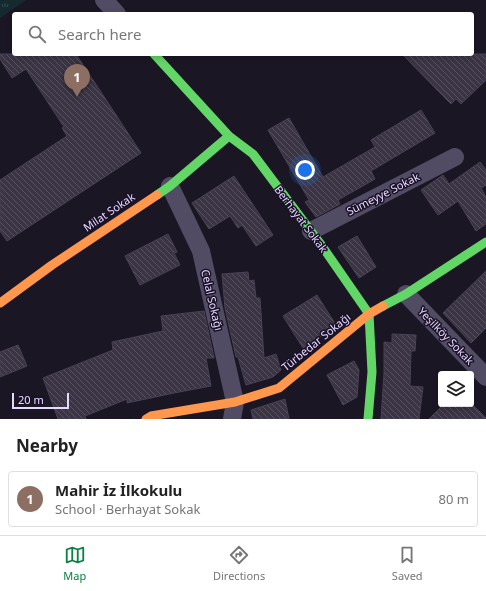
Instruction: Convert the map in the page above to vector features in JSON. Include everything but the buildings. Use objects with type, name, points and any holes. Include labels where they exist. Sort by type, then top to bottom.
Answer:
[{"type":"street","points":[[104,0],[115,12]]},
{"type":"street","name":"Berhayat Sokak","points":[[156,56],[229,136],[253,154],[311,231],[369,314]]},
{"type":"street","name":"Milat Sokak","points":[[0,303],[52,265],[170,186],[229,136]]},
{"type":"street","name":"Sümeyye Sokak","points":[[311,231],[455,158]]},
{"type":"street","name":"Celal Sokağı","points":[[170,186],[201,251],[233,411]]},
{"type":"street","name":"Türbedar Sokağı","points":[[146,419],[151,416],[233,411],[279,388],[369,314],[406,294],[486,242]]},
{"type":"street","name":"Yeşilköy Sokak","points":[[406,294],[486,377]]},
{"type":"street","points":[[368,419],[372,372],[369,314]]},
{"type":"green space","points":[[0,0],[26,0],[0,18]]},
{"type":"traffic: fast","points":[[156,56],[229,136],[253,154],[322,246],[369,314],[372,372],[368,419]]},
{"type":"traffic: fast","points":[[157,195],[170,186],[229,136]]},
{"type":"traffic: fast","points":[[383,306],[406,294],[486,242]]},
{"type":"traffic: slow","points":[[0,303],[52,265],[157,195]]},
{"type":"traffic: slow","points":[[146,419],[151,416],[235,402],[279,388],[369,314],[383,306]]},
{"type":"place","name":"Mahir İz İlkokulu","points":[[77,97]]}]
